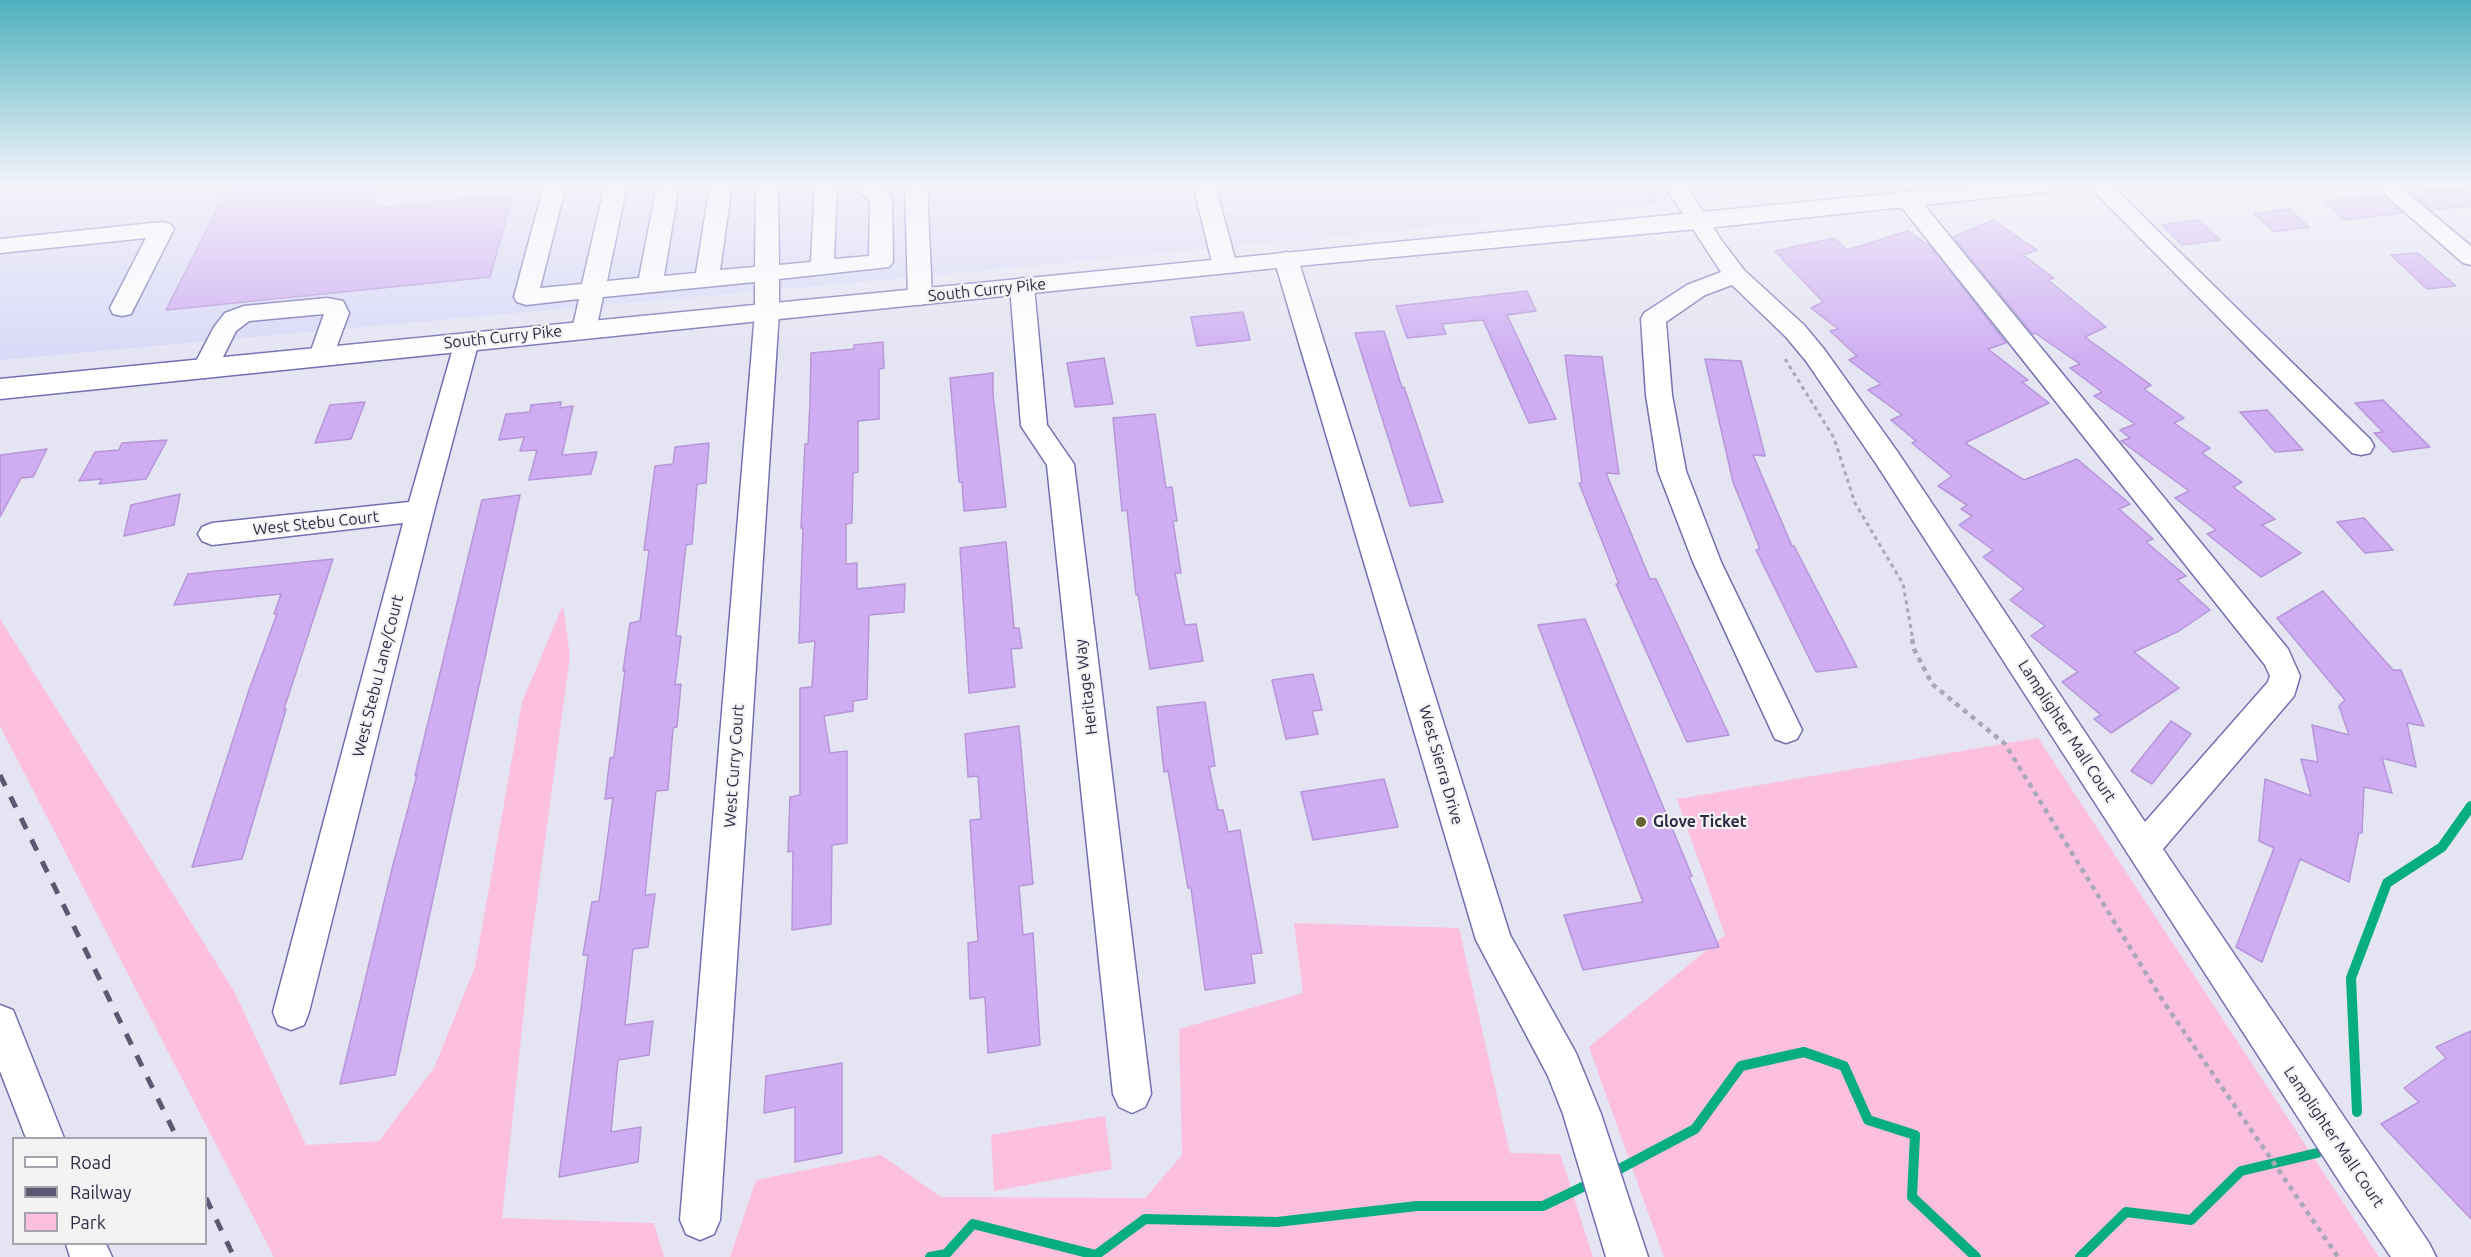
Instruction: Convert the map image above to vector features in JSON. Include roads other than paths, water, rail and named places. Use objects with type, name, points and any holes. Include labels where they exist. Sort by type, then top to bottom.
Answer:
[{"type":"main road","name":"South Curry Pike","points":[[0,389],[1452,244]]},
{"type":"street","points":[[0,246],[22,244]]},
{"type":"street","points":[[122,308],[155,244]]},
{"type":"street","points":[[540,244],[526,297],[881,262],[881,244]]},
{"type":"street","points":[[584,330],[603,244]]},
{"type":"street","points":[[650,286],[658,244]]},
{"type":"street","points":[[707,280],[712,244]]},
{"type":"street","name":"West Curry Court","points":[[700,1220],[767,312],[767,244]]},
{"type":"street","points":[[822,269],[823,244]]},
{"type":"street","points":[[918,244],[920,297]]},
{"type":"street","points":[[1219,244],[1225,266]]},
{"type":"street","name":"Lamplighter Mall Court","points":[[1713,244],[1736,275],[1795,331],[1815,355],[1887,458],[2415,1257]]},
{"type":"street","points":[[1943,244],[2277,658],[2285,676],[2283,687],[2144,847]]},
{"type":"street","points":[[2158,244],[2361,446]]},
{"type":"street","points":[[2454,244],[2471,258]]},
{"type":"street","name":"West Sierra Drive","points":[[1286,259],[1494,940],[1563,1066],[1596,1156],[1624,1248]]},
{"type":"street","points":[[1736,275],[1696,290],[1653,319],[1659,395],[1672,471],[1707,562],[1786,730]]},
{"type":"street","name":"Heritage Way","points":[[1022,286],[1034,426],[1060,464],[1132,1094]]},
{"type":"street","points":[[205,369],[226,327],[234,319],[244,314],[334,307],[337,313],[322,356]]},
{"type":"street","name":"West Stebu Lane/Court","points":[[291,1012],[420,511],[467,341]]},
{"type":"street","name":"West Stebu Court","points":[[212,534],[420,511]]},
{"type":"street","points":[[0,1023],[45,1137]]},
{"type":"waterway","points":[[2357,1112],[2351,978],[2387,883],[2442,847],[2471,806]]},
{"type":"waterway","points":[[1610,1174],[1695,1129],[1741,1066],[1804,1052],[1844,1066],[1868,1120],[1915,1135],[1912,1197],[1976,1257]]},
{"type":"waterway","points":[[2080,1257],[2126,1212],[2191,1220],[2241,1171],[2317,1153]]},
{"type":"waterway","points":[[930,1257],[946,1254],[973,1224],[1096,1255],[1145,1219],[1277,1222],[1417,1206],[1543,1206],[1593,1182]]},
{"type":"railway","points":[[0,775],[177,1137]]},
{"type":"railway","points":[[207,1200],[234,1257]]},
{"type":"place","name":"Glove Ticket","points":[[1641,822]]}]
